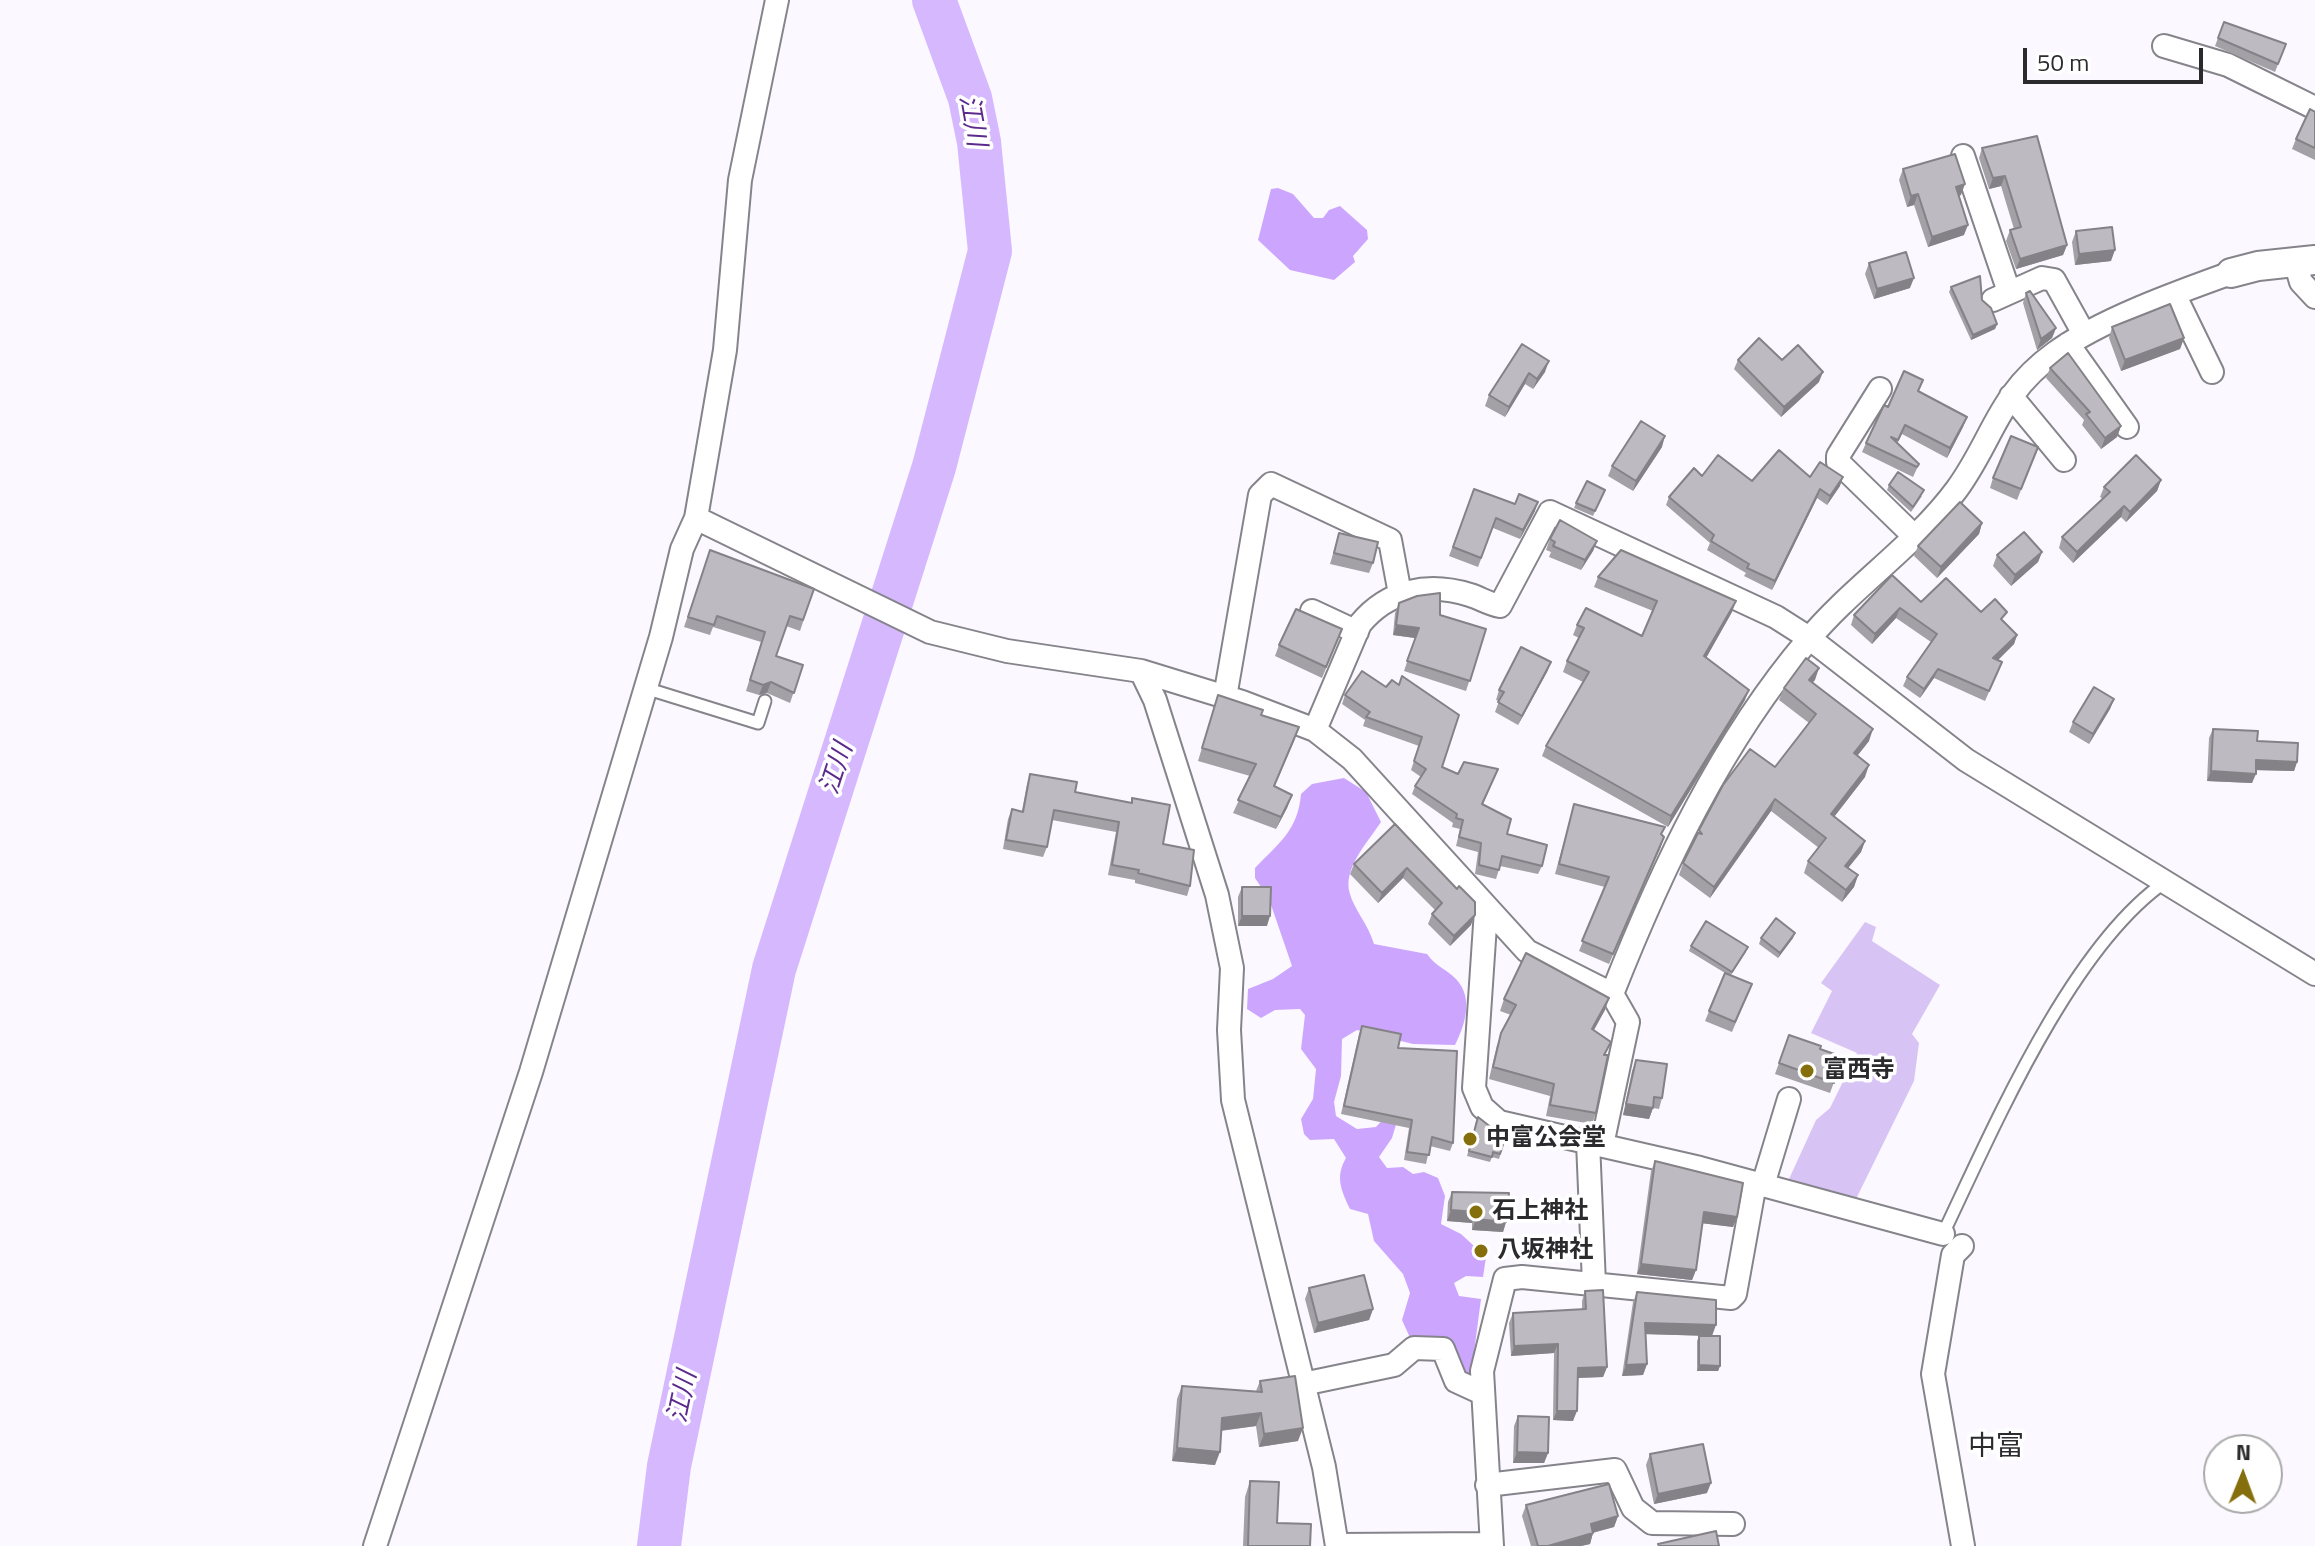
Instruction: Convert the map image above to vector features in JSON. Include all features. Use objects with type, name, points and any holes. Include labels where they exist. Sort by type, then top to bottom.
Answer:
[{"type":"street","points":[[375,1546],[531,1072],[645,688],[682,549],[696,518],[725,350],[740,180],[777,0]]},
{"type":"street","points":[[2164,46],[2228,65],[2315,108]]},
{"type":"street","points":[[1963,156],[2001,296],[2042,278],[2054,280],[2076,339],[2127,427]]},
{"type":"street","points":[[1612,994],[1636,933],[1687,825],[1759,701],[1809,638],[1914,536],[1957,488],[2019,384],[2076,339],[2231,273],[2305,260],[2301,282],[2315,297]]},
{"type":"street","points":[[2175,296],[2212,372]]},
{"type":"street","points":[[1880,389],[1838,462],[1914,536]]},
{"type":"street","points":[[2011,396],[2064,460]]},
{"type":"street","points":[[1225,697],[1260,495],[1271,484],[1390,540],[1400,594]]},
{"type":"street","points":[[1315,730],[1357,632],[1369,614],[1400,594],[1420,589],[1457,591],[1500,606],[1550,512],[1776,617],[1809,638],[1966,760],[2315,974]]},
{"type":"street","points":[[696,518],[930,632],[1007,651],[1141,671],[1315,730],[1352,759],[1486,910],[1527,951],[1612,994],[1628,1022],[1595,1144],[1594,1284]]},
{"type":"street","points":[[1312,611],[1357,632]]},
{"type":"street","points":[[1141,671],[1155,700],[1217,895],[1232,968],[1229,1030],[1233,1100],[1324,1467],[1337,1546],[1491,1545],[1482,1371],[1505,1279],[1522,1277],[1731,1298],[1735,1294],[1759,1184],[1789,1099]]},
{"type":"street","points":[[1486,910],[1474,1088],[1482,1107],[1499,1122],[1759,1184],[1953,1240],[1933,1374],[1963,1546]]},
{"type":"street","points":[[1303,1384],[1394,1365],[1414,1348],[1438,1348],[1445,1353],[1450,1374],[1456,1381],[1482,1393]]},
{"type":"street","points":[[1487,1485],[1615,1470],[1633,1508],[1652,1523],[1733,1524]]},
{"type":"lane","points":[[645,688],[758,723],[765,701]]},
{"type":"lane","points":[[1953,1240],[1999,1118],[2087,964],[2140,899],[2166,881]]},
{"type":"shaded area","points":[[1278,188],[1293,194],[1314,218],[1323,218],[1329,210],[1340,206],[1367,230],[1368,239],[1353,256],[1355,262],[1334,280],[1290,270],[1258,240],[1271,189]]},
{"type":"shaded area","points":[[1344,778],[1366,792],[1381,822],[1358,856],[1349,885],[1352,900],[1374,944],[1427,954],[1456,979],[1465,995],[1466,1012],[1455,1045],[1413,1044],[1357,1030],[1342,1039],[1341,1076],[1334,1102],[1336,1116],[1357,1129],[1376,1127],[1387,1115],[1398,1118],[1392,1138],[1379,1157],[1387,1168],[1403,1167],[1413,1174],[1424,1172],[1438,1178],[1445,1196],[1441,1224],[1461,1234],[1486,1257],[1483,1277],[1466,1276],[1454,1283],[1459,1296],[1481,1299],[1471,1375],[1462,1392],[1448,1389],[1433,1357],[1411,1340],[1402,1320],[1410,1293],[1403,1274],[1374,1241],[1368,1214],[1350,1209],[1340,1184],[1346,1158],[1334,1139],[1310,1140],[1304,1134],[1301,1119],[1313,1099],[1316,1069],[1301,1049],[1305,1015],[1300,1009],[1275,1010],[1261,1018],[1247,1009],[1248,989],[1273,979],[1292,966],[1269,899],[1255,878],[1255,868],[1291,827],[1301,794],[1312,784]]},
{"type":"shaded area","points":[[1865,922],[1876,927],[1872,941],[1940,985],[1912,1034],[1919,1043],[1914,1081],[1856,1199],[1789,1179],[1816,1120],[1830,1108],[1857,1053],[1811,1033],[1832,991],[1821,983]]},
{"type":"building","points":[[2224,22],[2286,44],[2278,64],[2218,38]]},
{"type":"building","points":[[2310,109],[2315,112],[2315,148],[2296,139]]},
{"type":"building","points":[[2037,136],[2067,245],[2020,259],[2010,230],[2021,227],[2005,176],[1993,178],[1982,148]]},
{"type":"building","points":[[1955,154],[1965,184],[1956,187],[1968,225],[1932,237],[1918,194],[1911,196],[1903,169]]},
{"type":"building","points":[[2112,227],[2115,250],[2079,254],[2076,231]]},
{"type":"building","points":[[1906,252],[1914,278],[1877,289],[1869,263]]},
{"type":"building","points":[[1980,276],[1982,300],[1991,308],[1997,324],[1973,335],[1951,287]]},
{"type":"building","points":[[2030,291],[2056,328],[2041,339],[2026,293]]},
{"type":"building","points":[[2170,304],[2184,338],[2125,360],[2112,327]]},
{"type":"building","points":[[1759,338],[1782,360],[1798,345],[1823,372],[1784,407],[1738,360]]},
{"type":"building","points":[[1522,344],[1549,361],[1537,379],[1529,373],[1509,407],[1489,395]]},
{"type":"building","points":[[2068,353],[2121,426],[2105,438],[2086,414],[2090,412],[2050,368]]},
{"type":"building","points":[[1904,371],[1923,380],[1918,391],[1967,417],[1950,448],[1905,425],[1898,440],[1891,437],[1919,464],[1917,467],[1866,443],[1884,405],[1888,407]]},
{"type":"building","points":[[1641,421],[1665,436],[1636,481],[1612,466]]},
{"type":"building","points":[[2011,436],[2038,447],[2021,489],[1993,478]]},
{"type":"building","points":[[1779,450],[1810,477],[1820,462],[1843,477],[1830,496],[1820,489],[1775,581],[1747,568],[1749,564],[1711,541],[1714,535],[1669,497],[1694,468],[1702,476],[1718,455],[1752,481]]},
{"type":"building","points":[[2136,455],[2161,480],[2130,512],[2124,506],[2077,552],[2062,537],[2110,492],[2104,487]]},
{"type":"building","points":[[1898,472],[1924,490],[1913,507],[1889,485]]},
{"type":"building","points":[[1587,481],[1605,490],[1595,511],[1576,503]]},
{"type":"building","points":[[1474,489],[1515,504],[1519,494],[1538,502],[1523,530],[1496,518],[1481,558],[1453,547]]},
{"type":"building","points":[[1960,502],[1982,523],[1941,567],[1918,546]]},
{"type":"building","points":[[1560,520],[1597,541],[1585,560],[1553,546],[1555,542],[1550,539]]},
{"type":"building","points":[[2024,532],[2042,552],[2015,575],[1997,555]]},
{"type":"building","points":[[1339,533],[1378,542],[1373,563],[1334,553]]},
{"type":"building","points":[[710,550],[814,589],[803,620],[790,616],[776,656],[803,665],[794,693],[771,682],[763,685],[750,680],[765,632],[717,616],[714,625],[688,617]]},
{"type":"building","points":[[1621,550],[1736,601],[1704,656],[1749,690],[1671,816],[1546,746],[1589,672],[1567,661],[1584,628],[1577,625],[1586,608],[1642,636],[1657,601],[1598,577]]},
{"type":"building","points":[[1892,575],[1921,602],[1946,578],[1981,612],[1995,599],[2007,612],[2001,619],[2017,635],[1993,658],[2002,662],[1989,691],[1938,669],[1924,689],[1907,677],[1937,634],[1900,608],[1875,634],[1854,615]]},
{"type":"building","points":[[1440,593],[1440,615],[1486,629],[1470,681],[1407,661],[1419,628],[1396,625],[1399,603],[1417,596]]},
{"type":"building","points":[[1296,609],[1342,629],[1326,667],[1279,645]]},
{"type":"building","points":[[1521,647],[1551,662],[1522,716],[1498,702],[1504,692],[1499,690]]},
{"type":"building","points":[[1806,658],[1819,668],[1809,680],[1873,729],[1854,753],[1869,765],[1831,814],[1865,841],[1845,866],[1858,875],[1846,890],[1808,861],[1826,838],[1775,799],[1714,887],[1683,863],[1698,833],[1702,834],[1699,830],[1723,785],[1750,749],[1775,767],[1816,714],[1784,688]]},
{"type":"building","points":[[1362,671],[1386,687],[1392,680],[1399,685],[1402,676],[1459,715],[1442,767],[1458,774],[1464,762],[1498,769],[1482,804],[1511,819],[1507,834],[1547,845],[1542,866],[1502,856],[1499,870],[1479,865],[1481,843],[1459,837],[1463,820],[1456,818],[1457,814],[1415,786],[1426,769],[1414,761],[1422,737],[1366,717],[1370,712],[1345,695]]},
{"type":"building","points":[[2094,687],[2114,699],[2093,734],[2073,722]]},
{"type":"building","points":[[1218,695],[1263,710],[1261,715],[1299,727],[1274,786],[1292,795],[1281,817],[1238,800],[1256,764],[1202,748]]},
{"type":"building","points":[[2213,729],[2258,731],[2257,741],[2298,743],[2297,762],[2256,760],[2256,774],[2211,771]]},
{"type":"building","points":[[1030,774],[1077,782],[1075,792],[1132,803],[1132,798],[1170,805],[1163,844],[1194,850],[1190,886],[1112,865],[1119,822],[1054,810],[1047,847],[1006,840],[1012,809],[1023,812]]},
{"type":"building","points":[[1574,804],[1665,827],[1661,834],[1664,837],[1613,954],[1582,941],[1609,877],[1559,864]]},
{"type":"building","points":[[1395,824],[1457,889],[1459,886],[1475,902],[1475,915],[1454,936],[1432,914],[1442,903],[1407,868],[1382,893],[1354,864]]},
{"type":"building","points":[[1242,887],[1271,887],[1270,916],[1242,916]]},
{"type":"building","points":[[1776,918],[1795,933],[1780,953],[1761,938]]},
{"type":"building","points":[[1706,921],[1748,947],[1732,972],[1691,946]]},
{"type":"building","points":[[1526,953],[1609,998],[1592,1029],[1611,1042],[1604,1055],[1608,1055],[1596,1113],[1550,1105],[1554,1084],[1493,1067],[1501,1033],[1516,1005],[1504,999]]},
{"type":"building","points":[[1725,973],[1752,984],[1735,1022],[1709,1011]]},
{"type":"building","points":[[1362,1026],[1401,1034],[1398,1048],[1457,1051],[1453,1143],[1432,1137],[1429,1155],[1407,1152],[1412,1120],[1344,1106]]},
{"type":"building","points":[[1789,1035],[1843,1057],[1834,1083],[1779,1063]]},
{"type":"building","points":[[1636,1060],[1667,1064],[1662,1098],[1654,1097],[1653,1108],[1626,1104]]},
{"type":"building","points":[[1478,1117],[1492,1128],[1507,1132],[1500,1154],[1493,1152],[1492,1157],[1469,1151]]},
{"type":"building","points":[[1655,1161],[1743,1183],[1737,1217],[1704,1212],[1696,1270],[1641,1264]]},
{"type":"building","points":[[1452,1192],[1509,1193],[1506,1222],[1476,1219],[1476,1212],[1451,1210]]},
{"type":"building","points":[[1364,1275],[1373,1309],[1318,1323],[1309,1288]]},
{"type":"building","points":[[1603,1290],[1607,1367],[1578,1368],[1577,1411],[1557,1411],[1558,1344],[1514,1346],[1513,1313],[1586,1309],[1585,1291]]},
{"type":"building","points":[[1637,1292],[1716,1300],[1716,1325],[1645,1323],[1647,1364],[1626,1365]]},
{"type":"building","points":[[1699,1336],[1720,1336],[1720,1366],[1699,1365]]},
{"type":"building","points":[[1295,1376],[1303,1428],[1264,1434],[1261,1413],[1222,1418],[1220,1452],[1177,1448],[1182,1386],[1262,1392],[1260,1381]]},
{"type":"building","points":[[1518,1416],[1549,1417],[1548,1453],[1517,1452]]},
{"type":"building","points":[[1703,1444],[1711,1483],[1658,1494],[1650,1454]]},
{"type":"building","points":[[1250,1481],[1279,1482],[1277,1523],[1311,1524],[1310,1546],[1248,1546]]},
{"type":"building","points":[[1609,1484],[1618,1516],[1591,1524],[1593,1533],[1538,1546],[1526,1505]]},
{"type":"building","points":[[1716,1531],[1719,1546],[1658,1544]]},
{"type":"waterway","name":"江川","points":[[659,1546],[669,1466],[774,969],[934,467],[990,251],[979,142],[970,98],[934,0]]},
{"type":"place","name":"富西寺","points":[[1807,1071]]},
{"type":"place","name":"中富公会堂","points":[[1470,1139]]},
{"type":"place","name":"石上神社","points":[[1476,1212]]},
{"type":"place","name":"八坂神社","points":[[1481,1251]]},
{"type":"district","name":"中富","points":[[1996,1448]]}]
